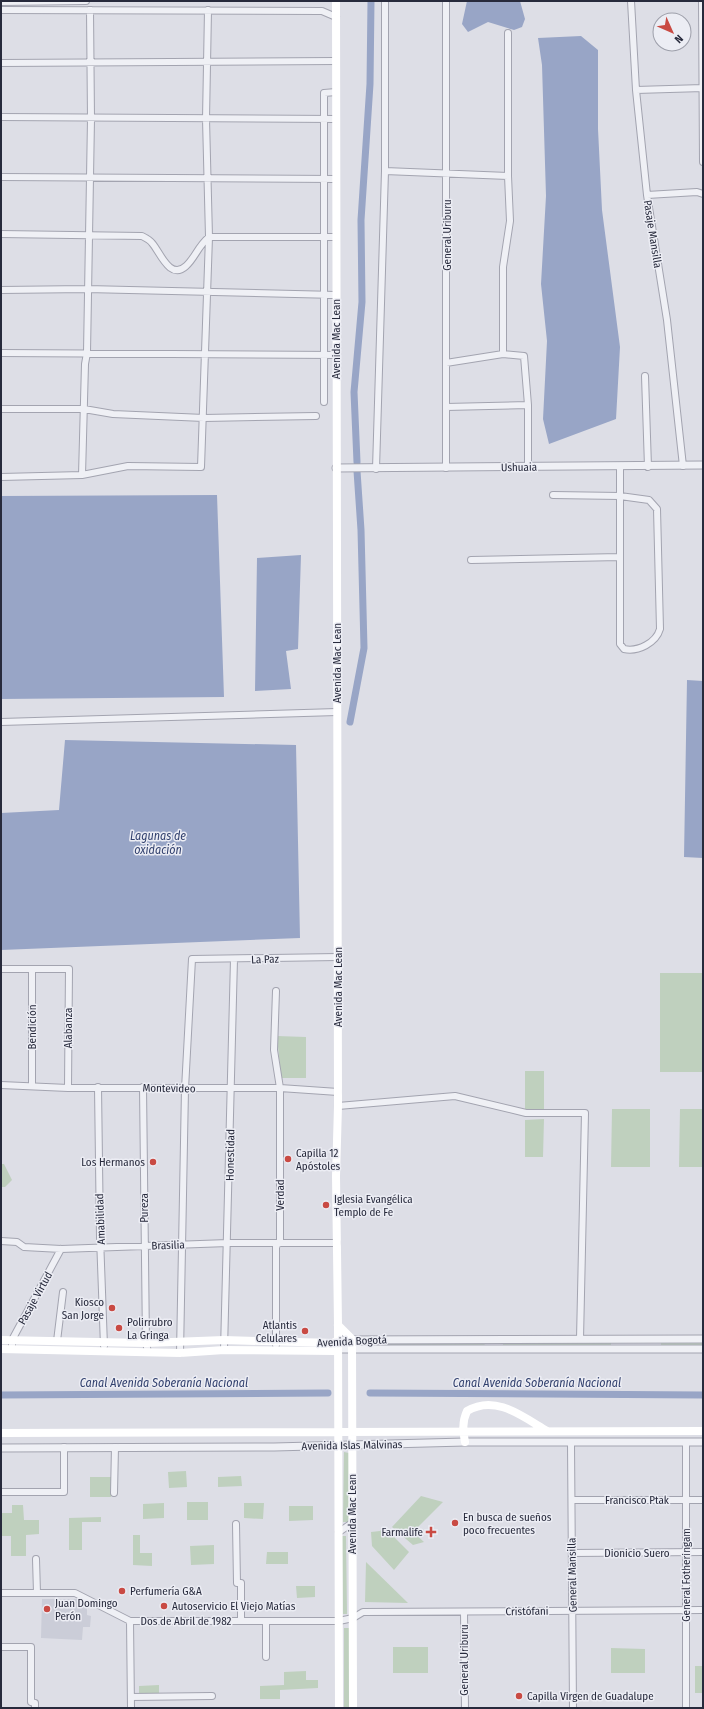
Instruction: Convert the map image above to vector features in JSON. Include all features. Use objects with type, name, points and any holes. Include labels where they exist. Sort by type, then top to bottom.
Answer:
[{"type":"main road","name":"Avenida Mac Lean","points":[[336,1],[338,957],[338,1106],[336,1176],[339,1708]]},
{"type":"main road","points":[[338,1325],[352,1339]]},
{"type":"main road","name":"Avenida Mac Lean","points":[[352,1339],[351,1431],[353,1708]]},
{"type":"main road","name":"Avenida Bogotá","points":[[1,1340],[12,1344],[104,1351],[180,1342],[224,1340],[333,1343],[338,1340]]},
{"type":"main road","name":"Avenida Bogotá","points":[[1,1348],[12,1344],[104,1342],[147,1347],[180,1353],[224,1350],[335,1351],[338,1349]]},
{"type":"main road","points":[[465,1442],[463,1431],[464,1418],[467,1411],[483,1404],[499,1406],[510,1410],[548,1431]]},
{"type":"main road","name":"Avenida Islas Malvinas","points":[[1,1433],[703,1431]]},
{"type":"street","points":[[1,2],[86,1]]},
{"type":"street","points":[[376,469],[385,171],[385,1]]},
{"type":"street","name":"General Uriburu","points":[[446,1],[446,468]]},
{"type":"street","name":"Pasaje Mansilla","points":[[631,1],[636,90],[647,195],[668,320],[683,466]]},
{"type":"street","points":[[702,1],[703,162]]},
{"type":"street","points":[[1,10],[322,11],[336,17]]},
{"type":"street","points":[[82,475],[85,364],[87,353],[91,119],[90,10]]},
{"type":"street","points":[[1,477],[82,475],[128,466],[201,467],[204,418],[206,293],[209,237],[206,119],[208,10]]},
{"type":"street","points":[[503,354],[503,267],[510,221],[508,176],[508,32]]},
{"type":"street","points":[[1,63],[336,61]]},
{"type":"street","points":[[636,90],[703,88]]},
{"type":"street","points":[[324,402],[324,93],[336,92]]},
{"type":"street","points":[[1,117],[336,120]]},
{"type":"street","points":[[385,171],[508,176]]},
{"type":"street","points":[[1,177],[208,177],[336,179]]},
{"type":"street","points":[[647,195],[697,192],[703,194]]},
{"type":"street","points":[[1,234],[142,236],[153,244],[160,258],[170,268],[179,270],[189,263],[197,249],[209,237],[336,237]]},
{"type":"street","points":[[1,290],[87,289],[336,295]]},
{"type":"street","points":[[1,353],[336,355]]},
{"type":"street","points":[[446,363],[503,354],[524,356],[528,405],[528,467]]},
{"type":"street","points":[[645,376],[648,467]]},
{"type":"street","points":[[446,407],[528,405]]},
{"type":"street","points":[[1,409],[84,409],[112,414],[204,418],[316,416]]},
{"type":"street","name":"Ushuaia","points":[[336,468],[648,467],[703,465]]},
{"type":"street","points":[[553,495],[620,496],[649,500],[657,509],[660,629],[655,639],[649,644],[630,650],[624,649],[620,644],[620,496],[620,467]]},
{"type":"street","points":[[471,560],[620,557]]},
{"type":"street","points":[[1,722],[337,712]]},
{"type":"street","name":"La Paz","points":[[185,1089],[192,959],[234,960],[338,957]]},
{"type":"street","name":"Honestidad","points":[[224,1350],[232,1089],[234,960]]},
{"type":"street","points":[[1,969],[32,969]]},
{"type":"street","name":"Alabanza","points":[[32,969],[69,969],[68,1088]]},
{"type":"street","name":"Bendición","points":[[32,969],[32,1085]]},
{"type":"street","name":"Verdad","points":[[276,991],[274,1050],[280,1088],[280,1243],[276,1245],[276,1351]]},
{"type":"street","name":"Montevideo","points":[[1,1085],[32,1085],[68,1088],[280,1088],[338,1092]]},
{"type":"street","name":"Amabilidad","points":[[98,1087],[104,1351]]},
{"type":"street","name":"Pureza","points":[[143,1088],[144,1246],[147,1347]]},
{"type":"street","points":[[180,1353],[185,1089]]},
{"type":"street","points":[[338,1106],[455,1096],[526,1113],[585,1113],[580,1339]]},
{"type":"street","name":"Brasilia","points":[[1,1241],[17,1242],[24,1247],[61,1249],[228,1243],[337,1243]]},
{"type":"street","name":"Pasaje Virtud","points":[[12,1344],[61,1249]]},
{"type":"street","points":[[57,1342],[63,1292]]},
{"type":"street","points":[[494,1339],[494,1349]]},
{"type":"street","points":[[638,1339],[639,1349]]},
{"type":"street","points":[[658,1349],[659,1339]]},
{"type":"street","name":"Avenida Bogotá","points":[[338,1340],[703,1339]]},
{"type":"street","name":"Avenida Bogotá","points":[[338,1349],[703,1349]]},
{"type":"street","name":"Avenida Islas Malvinas","points":[[1,1448],[352,1446],[465,1442],[703,1442]]},
{"type":"street","name":"General Fotheringam","points":[[686,1442],[686,1708]]},
{"type":"street","name":"General Mansilla","points":[[571,1443],[573,1708]]},
{"type":"street","points":[[114,1493],[115,1447]]},
{"type":"street","points":[[1,1492],[64,1492],[64,1448]]},
{"type":"street","name":"Francisco Ptak","points":[[572,1500],[703,1500]]},
{"type":"street","points":[[338,1532],[352,1523]]},
{"type":"street","points":[[236,1524],[237,1583],[241,1583],[241,1621]]},
{"type":"street","name":"Dionicio Suero","points":[[572,1553],[703,1552]]},
{"type":"street","points":[[36,1559],[37,1593]]},
{"type":"street","name":"Dos de Abril de 1982","points":[[1,1593],[75,1594],[130,1621],[339,1621],[353,1618]]},
{"type":"street","name":"Cristófani","points":[[353,1618],[363,1612],[703,1610]]},
{"type":"street","name":"General Uriburu","points":[[464,1612],[465,1708]]},
{"type":"street","points":[[130,1621],[131,1708]]},
{"type":"street","points":[[266,1621],[266,1657]]},
{"type":"street","points":[[1,1647],[31,1647],[31,1702],[35,1703],[35,1708]]},
{"type":"street","points":[[131,1697],[212,1696]]},
{"type":"shaded area","points":[[42,1599],[79,1599],[79,1604],[87,1605],[87,1615],[91,1616],[90,1627],[83,1627],[82,1640],[41,1638]]},
{"type":"green space","points":[[660,973],[703,973],[703,1072],[660,1072]]},
{"type":"green space","points":[[277,1036],[306,1037],[306,1078],[281,1078]]},
{"type":"green space","points":[[525,1071],[544,1071],[544,1109],[525,1109]]},
{"type":"green space","points":[[612,1109],[650,1109],[650,1167],[611,1167]]},
{"type":"green space","points":[[680,1109],[703,1109],[703,1167],[679,1167]]},
{"type":"green space","points":[[544,1119],[543,1157],[525,1157],[525,1120]]},
{"type":"green space","points":[[1,1164],[4,1164],[12,1180],[5,1187],[1,1187]]},
{"type":"green space","points":[[611,1341],[611,1346],[503,1347],[503,1342]]},
{"type":"green space","points":[[363,1342],[485,1343],[484,1347],[363,1346]]},
{"type":"green space","points":[[661,1342],[703,1342],[703,1348],[661,1348]]},
{"type":"green space","points":[[344,1452],[349,1453],[349,1522],[343,1522]]},
{"type":"green space","points":[[186,1471],[187,1487],[169,1488],[168,1472]]},
{"type":"green space","points":[[241,1476],[242,1486],[218,1487],[218,1477]]},
{"type":"green space","points":[[90,1477],[111,1477],[111,1497],[90,1497]]},
{"type":"green space","points":[[421,1496],[443,1502],[413,1532],[424,1542],[413,1545],[392,1527]]},
{"type":"green space","points":[[187,1502],[208,1502],[208,1520],[187,1520]]},
{"type":"green space","points":[[164,1503],[164,1518],[143,1519],[143,1504]]},
{"type":"green space","points":[[244,1503],[264,1503],[263,1519],[244,1518]]},
{"type":"green space","points":[[12,1505],[23,1505],[24,1520],[39,1520],[39,1534],[26,1535],[26,1556],[11,1556],[11,1536],[1,1536],[1,1513],[12,1513]]},
{"type":"green space","points":[[289,1506],[313,1506],[313,1520],[289,1521]]},
{"type":"green space","points":[[101,1517],[101,1522],[82,1522],[82,1550],[69,1550],[69,1518]]},
{"type":"green space","points":[[384,1527],[409,1552],[394,1570],[372,1546],[371,1532],[380,1531]]},
{"type":"green space","points":[[133,1535],[140,1535],[140,1553],[152,1553],[152,1566],[133,1565]]},
{"type":"green space","points":[[342,1536],[346,1536],[347,1614],[343,1614]]},
{"type":"green space","points":[[214,1545],[214,1564],[191,1565],[190,1546]]},
{"type":"green space","points":[[267,1552],[288,1552],[288,1564],[266,1564]]},
{"type":"green space","points":[[366,1562],[408,1603],[365,1602]]},
{"type":"green space","points":[[296,1586],[315,1586],[315,1597],[297,1598]]},
{"type":"green space","points":[[344,1628],[349,1628],[349,1708],[344,1708]]},
{"type":"green space","points":[[393,1647],[428,1647],[428,1673],[393,1673]]},
{"type":"green space","points":[[611,1648],[645,1649],[645,1673],[611,1673]]},
{"type":"green space","points":[[695,1666],[703,1666],[703,1693],[695,1693]]},
{"type":"green space","points":[[306,1671],[306,1680],[318,1680],[318,1688],[280,1690],[280,1699],[260,1699],[260,1686],[284,1685],[284,1672]]},
{"type":"green space","points":[[159,1685],[159,1695],[139,1696],[139,1686]]},
{"type":"water","points":[[467,1],[520,1],[525,19],[522,27],[514,30],[488,22],[468,32],[462,24]]},
{"type":"water","points":[[581,36],[598,50],[598,129],[602,210],[620,347],[616,419],[549,444],[543,419],[547,341],[541,284],[546,196],[542,65],[538,38]]},
{"type":"water","points":[[217,495],[224,697],[1,699],[1,496]]},
{"type":"water","points":[[301,555],[298,649],[286,651],[291,689],[255,691],[257,558]]},
{"type":"water","points":[[687,680],[703,681],[703,858],[684,857]]},
{"type":"water","name":"Lagunas de oxidación","points":[[65,740],[296,745],[300,938],[1,950],[1,813],[59,810]]},
{"type":"waterway","points":[[357,462],[354,392],[362,302],[361,220],[370,84],[371,1]]},
{"type":"waterway","points":[[350,722],[364,648],[361,530],[357,471]]},
{"type":"waterway","name":"Canal Avenida Soberanía Nacional","points":[[1,1395],[328,1393]]},
{"type":"waterway","name":"Canal Avenida Soberanía Nacional","points":[[370,1393],[703,1395]]},
{"type":"place","name":"Capilla 12 Apóstoles","points":[[288,1159]]},
{"type":"place","name":"Los Hermanos","points":[[153,1162]]},
{"type":"place","name":"Iglesia Evangélica Templo de Fe","points":[[326,1205]]},
{"type":"place","name":"Kiosco San Jorge","points":[[112,1308]]},
{"type":"place","name":"Polirrubro La Gringa","points":[[119,1328]]},
{"type":"place","name":"Atlantis Celulares","points":[[305,1331]]},
{"type":"place","name":"En busca de sueños poco frecuentes","points":[[455,1523]]},
{"type":"place","name":"Farmalife","points":[[431,1532]]},
{"type":"place","name":"Perfumería G&A","points":[[122,1591]]},
{"type":"place","name":"Autoservicio El Viejo Matías","points":[[164,1606]]},
{"type":"place","name":"Juan Domingo Perón","points":[[47,1609]]},
{"type":"place","name":"Capilla Virgen de Guadalupe","points":[[519,1696]]}]
